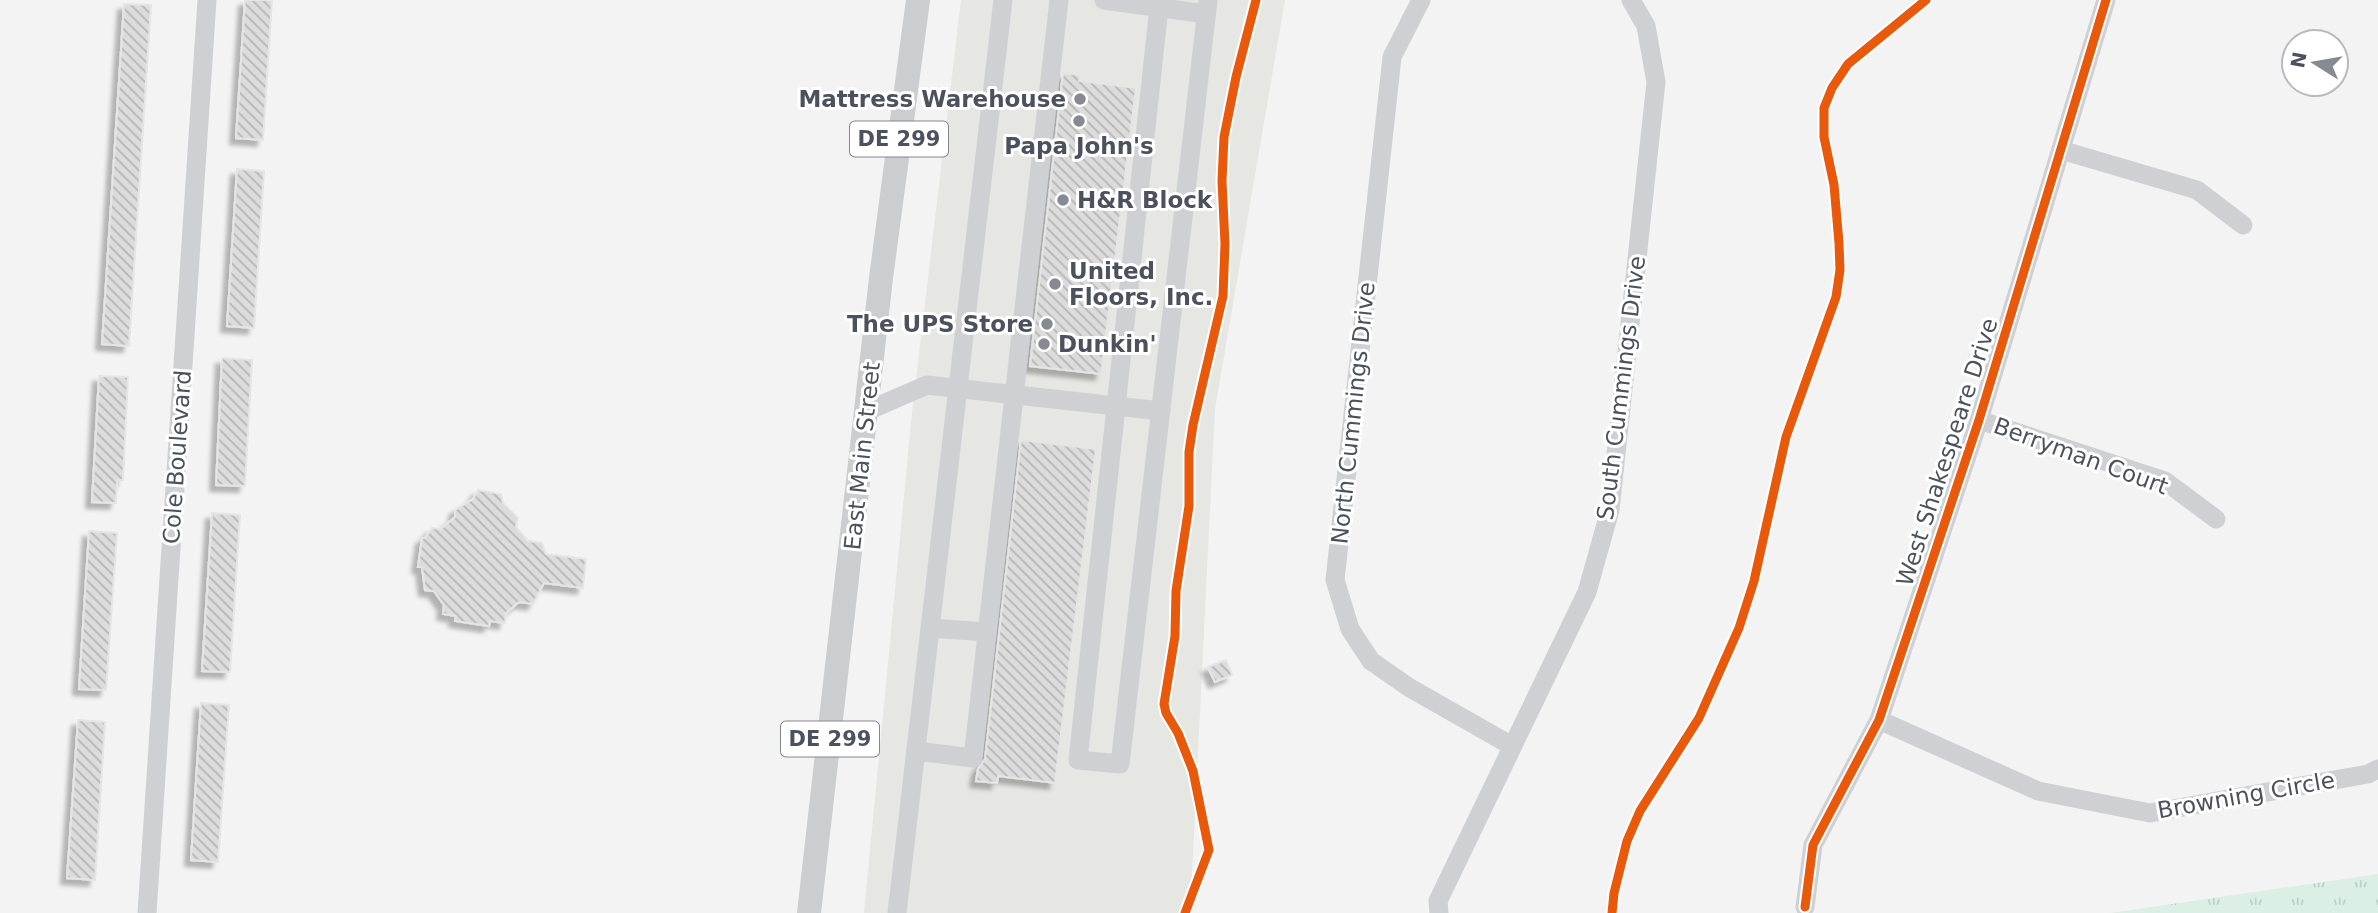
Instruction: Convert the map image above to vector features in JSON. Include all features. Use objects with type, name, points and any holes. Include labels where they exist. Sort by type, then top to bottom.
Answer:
[{"type":"main road","name":"East Main Street","points":[[809,913],[881,278],[918,0]]},
{"type":"street","name":"Cole Boulevard","points":[[147,913],[207,0]]},
{"type":"street","points":[[897,913],[1003,0]]},
{"type":"street","points":[[916,751],[973,758],[1059,0]]},
{"type":"street","points":[[1104,0],[1159,7],[1207,7],[1120,764],[1078,760],[1159,7]]},
{"type":"street","name":"North Cummings Drive","points":[[1421,0],[1392,57],[1335,580],[1350,628],[1371,661],[1410,688],[1512,746]]},
{"type":"street","name":"South Cummings Drive","points":[[1439,913],[1438,901],[1587,592],[1610,510],[1656,82],[1646,26],[1631,0]]},
{"type":"street","name":"West Shakespeare Drive","points":[[1805,907],[1813,845],[1879,720],[1979,420],[2106,0]]},
{"type":"street","points":[[2062,150],[2197,190],[2243,225]]},
{"type":"street","points":[[867,411],[928,384],[1161,411]]},
{"type":"street","name":"Berryman Court","points":[[1979,420],[2165,481],[2216,519]]},
{"type":"street","points":[[930,628],[987,632]]},
{"type":"street","name":"Browning Circle","points":[[1879,720],[2038,791],[2150,813],[2368,774],[2378,769]]},
{"type":"shaded area","points":[[961,0],[1285,0],[1215,409],[1190,913],[864,913],[912,413]]},
{"type":"green space","points":[[2378,874],[2378,913],[2110,913]]},
{"type":"building","points":[[245,0],[272,0],[263,140],[236,138]]},
{"type":"building","points":[[124,4],[151,5],[129,346],[102,344]]},
{"type":"building","points":[[1063,73],[1080,75],[1079,81],[1136,88],[1101,374],[1030,366]]},
{"type":"building","points":[[237,169],[264,171],[254,328],[227,326]]},
{"type":"building","points":[[222,358],[252,360],[245,486],[216,485]]},
{"type":"building","points":[[99,376],[128,377],[123,480],[117,480],[116,503],[92,502]]},
{"type":"building","points":[[1021,440],[1096,449],[1055,783],[998,776],[997,783],[976,781],[978,769],[985,759]]},
{"type":"building","points":[[478,490],[501,494],[503,503],[518,518],[516,527],[528,541],[542,543],[546,554],[586,559],[583,588],[544,583],[533,604],[519,602],[506,613],[505,623],[490,621],[489,626],[455,621],[456,616],[443,614],[444,605],[434,591],[425,590],[422,567],[418,567],[422,538],[425,538],[432,528],[441,529],[455,517],[455,510],[473,499]]},
{"type":"building","points":[[212,513],[240,515],[230,672],[202,671]]},
{"type":"building","points":[[89,531],[117,533],[106,690],[79,689]]},
{"type":"building","points":[[1226,660],[1232,675],[1215,682],[1208,667]]},
{"type":"building","points":[[201,703],[229,705],[218,862],[191,860]]},
{"type":"building","points":[[78,720],[105,722],[95,880],[67,878]]},
{"type":"cycle path","points":[[1185,913],[1209,850],[1193,771],[1164,704],[1175,636],[1176,591],[1189,506],[1189,452],[1223,296],[1224,137],[1256,0]]},
{"type":"cycle path","points":[[1612,913],[1614,893],[1627,841],[1640,811],[1699,718],[1739,628],[1754,581],[1786,437],[1836,297],[1840,270],[1839,243],[1834,185],[1824,137],[1824,108],[1832,88],[1848,64],[1926,0]]},
{"type":"cycle path","points":[[1805,907],[1813,845],[1879,720],[1979,420],[2106,0]]},
{"type":"place","name":"Mattress Warehouse","points":[[1080,99]]},
{"type":"place","name":"Papa John's","points":[[1079,121]]},
{"type":"place","name":"H&R Block","points":[[1063,200]]},
{"type":"place","name":"United Floors, Inc.","points":[[1055,284]]},
{"type":"place","name":"The UPS Store","points":[[1047,324]]},
{"type":"place","name":"Dunkin'","points":[[1044,344]]}]
